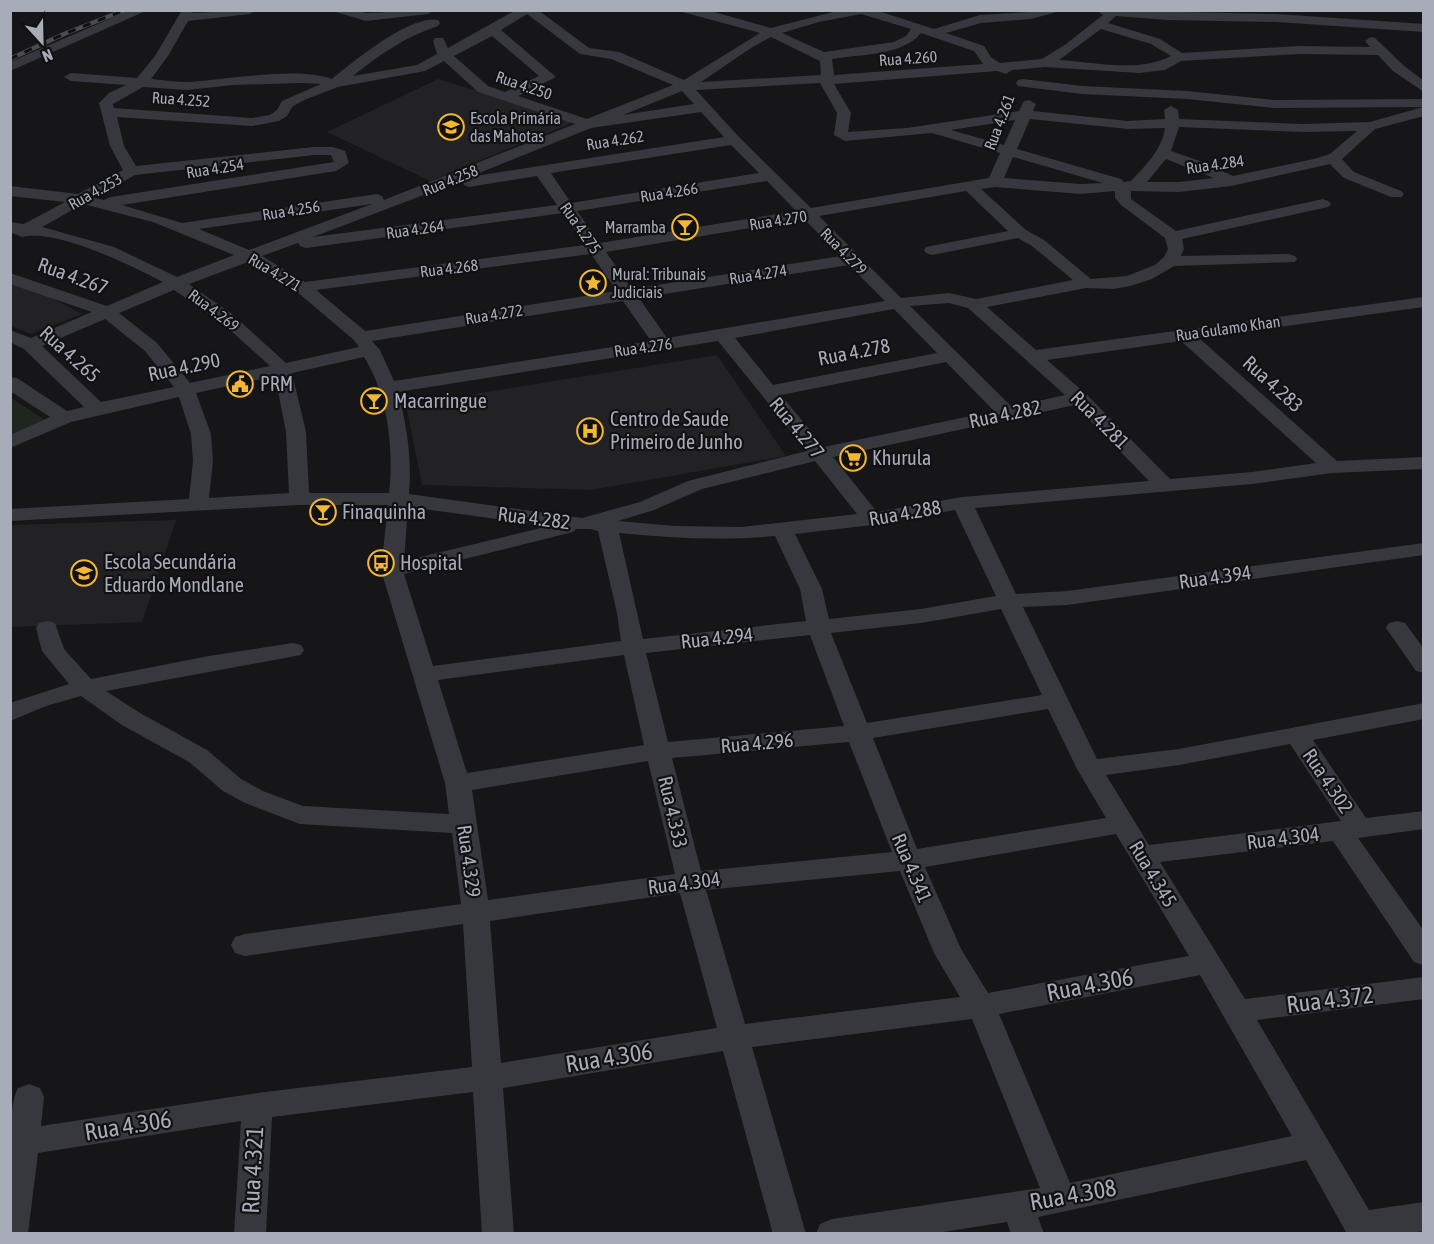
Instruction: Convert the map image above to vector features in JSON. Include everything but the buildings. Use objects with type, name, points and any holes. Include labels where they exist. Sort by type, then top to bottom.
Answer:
[{"type":"street","points":[[21,47],[111,10]]},
{"type":"street","points":[[10,67],[99,26],[142,10]]},
{"type":"street","points":[[108,112],[106,103],[109,98],[140,83],[174,37],[186,14],[250,10]]},
{"type":"street","points":[[335,10],[366,16],[432,15]]},
{"type":"street","points":[[237,148],[252,123],[274,118],[282,113],[287,104],[325,85],[377,74],[420,69],[527,10],[585,51],[614,55],[667,76],[685,86]]},
{"type":"street","points":[[681,10],[714,14],[772,33],[823,57],[897,45],[910,39],[919,28]]},
{"type":"street","points":[[934,33],[976,15],[1031,15],[1058,10]]},
{"type":"street","name":"Rua 4.258","points":[[30,345],[178,282],[430,188],[685,86],[746,45],[772,33],[797,24],[862,11]]},
{"type":"street","name":"Rua 4.261","points":[[862,11],[979,49],[984,58],[1011,72],[1023,83],[1030,96],[1025,114],[996,180]]},
{"type":"street","points":[[1110,11],[1169,17],[1352,17],[1381,27],[1424,28]]},
{"type":"street","name":"Rua 4.260","points":[[685,86],[826,80],[1045,63],[1100,25],[1110,11]]},
{"type":"street","points":[[714,14],[746,45]]},
{"type":"street","points":[[432,15],[444,54]]},
{"type":"street","points":[[334,84],[381,47],[413,30],[432,15]]},
{"type":"street","points":[[976,15],[984,36],[979,49]]},
{"type":"street","points":[[1352,17],[1380,51],[1424,88]]},
{"type":"street","points":[[1100,25],[1162,44],[1175,50],[1178,57]]},
{"type":"street","points":[[493,30],[532,66],[549,77],[504,97]]},
{"type":"street","points":[[1045,63],[1139,69],[1160,67],[1178,57],[1299,50],[1380,51]]},
{"type":"street","name":"Rua 4.250","points":[[444,54],[477,84],[504,97],[588,124]]},
{"type":"street","points":[[823,57],[828,66],[826,80],[844,113],[842,136],[866,136],[1025,114],[1128,125],[1174,123],[1275,128],[1370,126],[1424,111]]},
{"type":"street","points":[[974,304],[1086,283],[1100,286],[1121,283],[1158,270],[1177,253],[1177,243],[1173,236],[1123,198],[1129,186],[1164,153],[1174,123],[1170,94],[1173,87],[1170,81],[1139,69]]},
{"type":"street","points":[[70,77],[197,86],[233,81],[320,79],[334,84]]},
{"type":"street","points":[[1023,83],[1082,90],[1170,94],[1274,104],[1424,103]]},
{"type":"street","name":"Rua 4.279","points":[[685,86],[735,140],[1008,414]]},
{"type":"street","points":[[588,124],[703,107]]},
{"type":"street","name":"Rua 4.252","points":[[108,112],[252,123]]},
{"type":"street","name":"Rua 4.253","points":[[10,240],[19,228],[80,199],[131,171],[117,146],[108,112]]},
{"type":"street","name":"Rua 4.284","points":[[996,180],[1081,189],[1129,186],[1179,187],[1230,181],[1283,171],[1332,158],[1348,148],[1370,126]]},
{"type":"street","points":[[932,128],[1129,186]]},
{"type":"street","name":"Rua 4.262","points":[[430,188],[735,140]]},
{"type":"street","name":"Rua 4.254","points":[[100,204],[336,167],[342,163],[340,154],[333,151],[131,171]]},
{"type":"street","points":[[1164,153],[1195,164],[1230,181]]},
{"type":"street","points":[[1332,158],[1349,175],[1396,194]]},
{"type":"street","name":"Rua 4.275","points":[[541,170],[662,344]]},
{"type":"street","name":"Rua 4.266","points":[[567,208],[771,176]]},
{"type":"street","name":"Rua 4.270","points":[[595,249],[809,215],[996,180]]},
{"type":"street","points":[[969,186],[1020,233],[1038,243],[1086,283]]},
{"type":"street","name":"Rua 4.271","points":[[10,191],[80,199],[183,227],[255,252],[302,287],[366,344],[388,388],[398,429],[401,475],[398,499]]},
{"type":"street","name":"Rua 4.256","points":[[183,227],[359,200],[400,199]]},
{"type":"street","points":[[1173,236],[1323,204]]},
{"type":"street","name":"Rua 4.264","points":[[255,252],[567,208]]},
{"type":"street","name":"Rua 4.269","points":[[19,228],[108,250],[178,282],[236,326],[281,368]]},
{"type":"street","points":[[932,250],[1020,233]]},
{"type":"street","name":"Rua 4.268","points":[[302,287],[595,249]]},
{"type":"street","name":"Rua 4.274","points":[[627,294],[853,259]]},
{"type":"street","points":[[1170,261],[1289,260]]},
{"type":"street","name":"Rua 4.267","points":[[10,278],[107,312],[151,347],[185,389],[201,434],[202,461],[198,506]]},
{"type":"street","name":"Rua 4.272","points":[[366,344],[627,294]]},
{"type":"street","name":"Rua 4.276","points":[[388,388],[536,362],[724,336],[897,304],[956,297],[967,299],[974,304]]},
{"type":"street","name":"Rua Gulamo Khan","points":[[1033,356],[1424,302]]},
{"type":"street","name":"Rua 4.281","points":[[974,304],[1079,398],[1164,486]]},
{"type":"street","name":"Rua 4.283","points":[[1184,334],[1332,467]]},
{"type":"street","name":"Rua 4.265","points":[[10,335],[30,345],[97,409]]},
{"type":"street","name":"Rua 4.277","points":[[724,336],[872,519]]},
{"type":"street","name":"Rua 4.290","points":[[10,442],[64,418],[281,368],[366,344]]},
{"type":"street","name":"Rua 4.278","points":[[767,392],[949,356]]},
{"type":"street","points":[[281,368],[296,421],[299,444],[299,499]]},
{"type":"street","points":[[10,382],[64,418]]},
{"type":"street","name":"Rua 4.282","points":[[10,515],[299,499],[398,499],[595,525],[695,485],[819,454],[1079,398]]},
{"type":"street","name":"Rua 4.288","points":[[392,566],[595,525],[675,532],[741,532],[782,529],[872,519],[962,503],[1164,486],[1332,467],[1424,463]]},
{"type":"street","name":"Rua 4.329","points":[[398,499],[392,566],[458,783],[476,912],[498,1233]]},
{"type":"street","name":"Rua 4.345","points":[[962,503],[1089,769],[1237,1011],[1363,1230]]},
{"type":"street","name":"Rua 4.333","points":[[595,525],[628,613],[633,647],[690,882],[790,1233]]},
{"type":"street","name":"Rua 4.341","points":[[782,529],[811,591],[818,611],[818,627],[856,733],[948,953],[981,1006],[1060,1199]]},
{"type":"street","name":"Rua 4.394","points":[[1007,601],[1067,598],[1424,549]]},
{"type":"street","name":"Rua 4.294","points":[[426,674],[633,647],[921,616],[1007,601]]},
{"type":"street","points":[[47,628],[53,651],[86,688],[131,719],[198,756],[232,785],[300,815],[464,824]]},
{"type":"street","points":[[1397,628],[1424,666]]},
{"type":"street","points":[[10,713],[38,701],[86,688],[226,659],[293,650]]},
{"type":"street","name":"Rua 4.296","points":[[458,783],[659,751],[856,733],[1056,700]]},
{"type":"street","points":[[1089,769],[1179,757],[1424,711]]},
{"type":"street","name":"Rua 4.302","points":[[1296,734],[1424,954]]},
{"type":"street","name":"Rua 4.304","points":[[1142,855],[1424,820]]},
{"type":"street","name":"Rua 4.304","points":[[245,945],[690,882],[909,860],[1122,824]]},
{"type":"street","name":"Rua 4.306","points":[[18,1143],[257,1106],[486,1078],[736,1037],[981,1006],[1207,963]]},
{"type":"street","name":"Rua 4.372","points":[[1237,1011],[1424,988]]},
{"type":"street","points":[[12,1233],[18,1143],[29,1097]]},
{"type":"street","name":"Rua 4.321","points":[[250,1233],[257,1106]]},
{"type":"street","name":"Rua 4.308","points":[[840,1232],[1022,1219],[1060,1199],[1313,1145]]},
{"type":"street","points":[[1363,1230],[1424,1216]]},
{"type":"shaded area","name":"Escola Primária das Mahotas","points":[[438,79],[577,121],[430,181],[327,132]]},
{"type":"shaded area","points":[[10,283],[46,295],[82,314],[31,334],[11,326]]},
{"type":"shaded area","name":"Centro de Saude Primeiro de Junho","points":[[717,355],[786,456],[591,490],[422,485],[406,405]]},
{"type":"shaded area","points":[[11,398],[47,421],[11,437]]},
{"type":"shaded area","name":"Escola Secundária Eduardo Mondlane","points":[[176,520],[142,622],[11,627],[10,525]]},
{"type":"railway","points":[[10,59],[64,34],[125,10]]},
{"type":"place","name":"Escola Primária das Mahotas","points":[[451,127]]},
{"type":"place","name":"Marramba","points":[[685,227]]},
{"type":"place","name":"Mural: Tribunais Judiciais","points":[[593,283]]},
{"type":"place","name":"PRM","points":[[240,384]]},
{"type":"place","name":"Macarringue","points":[[374,401]]},
{"type":"place","name":"Centro de Saude Primeiro de Junho","points":[[590,431]]},
{"type":"place","name":"Khurula","points":[[853,458]]},
{"type":"place","name":"Finaquinha","points":[[323,512]]},
{"type":"place","name":"Hospital","points":[[381,563]]},
{"type":"place","name":"Escola Secundária Eduardo Mondlane","points":[[84,573]]}]
